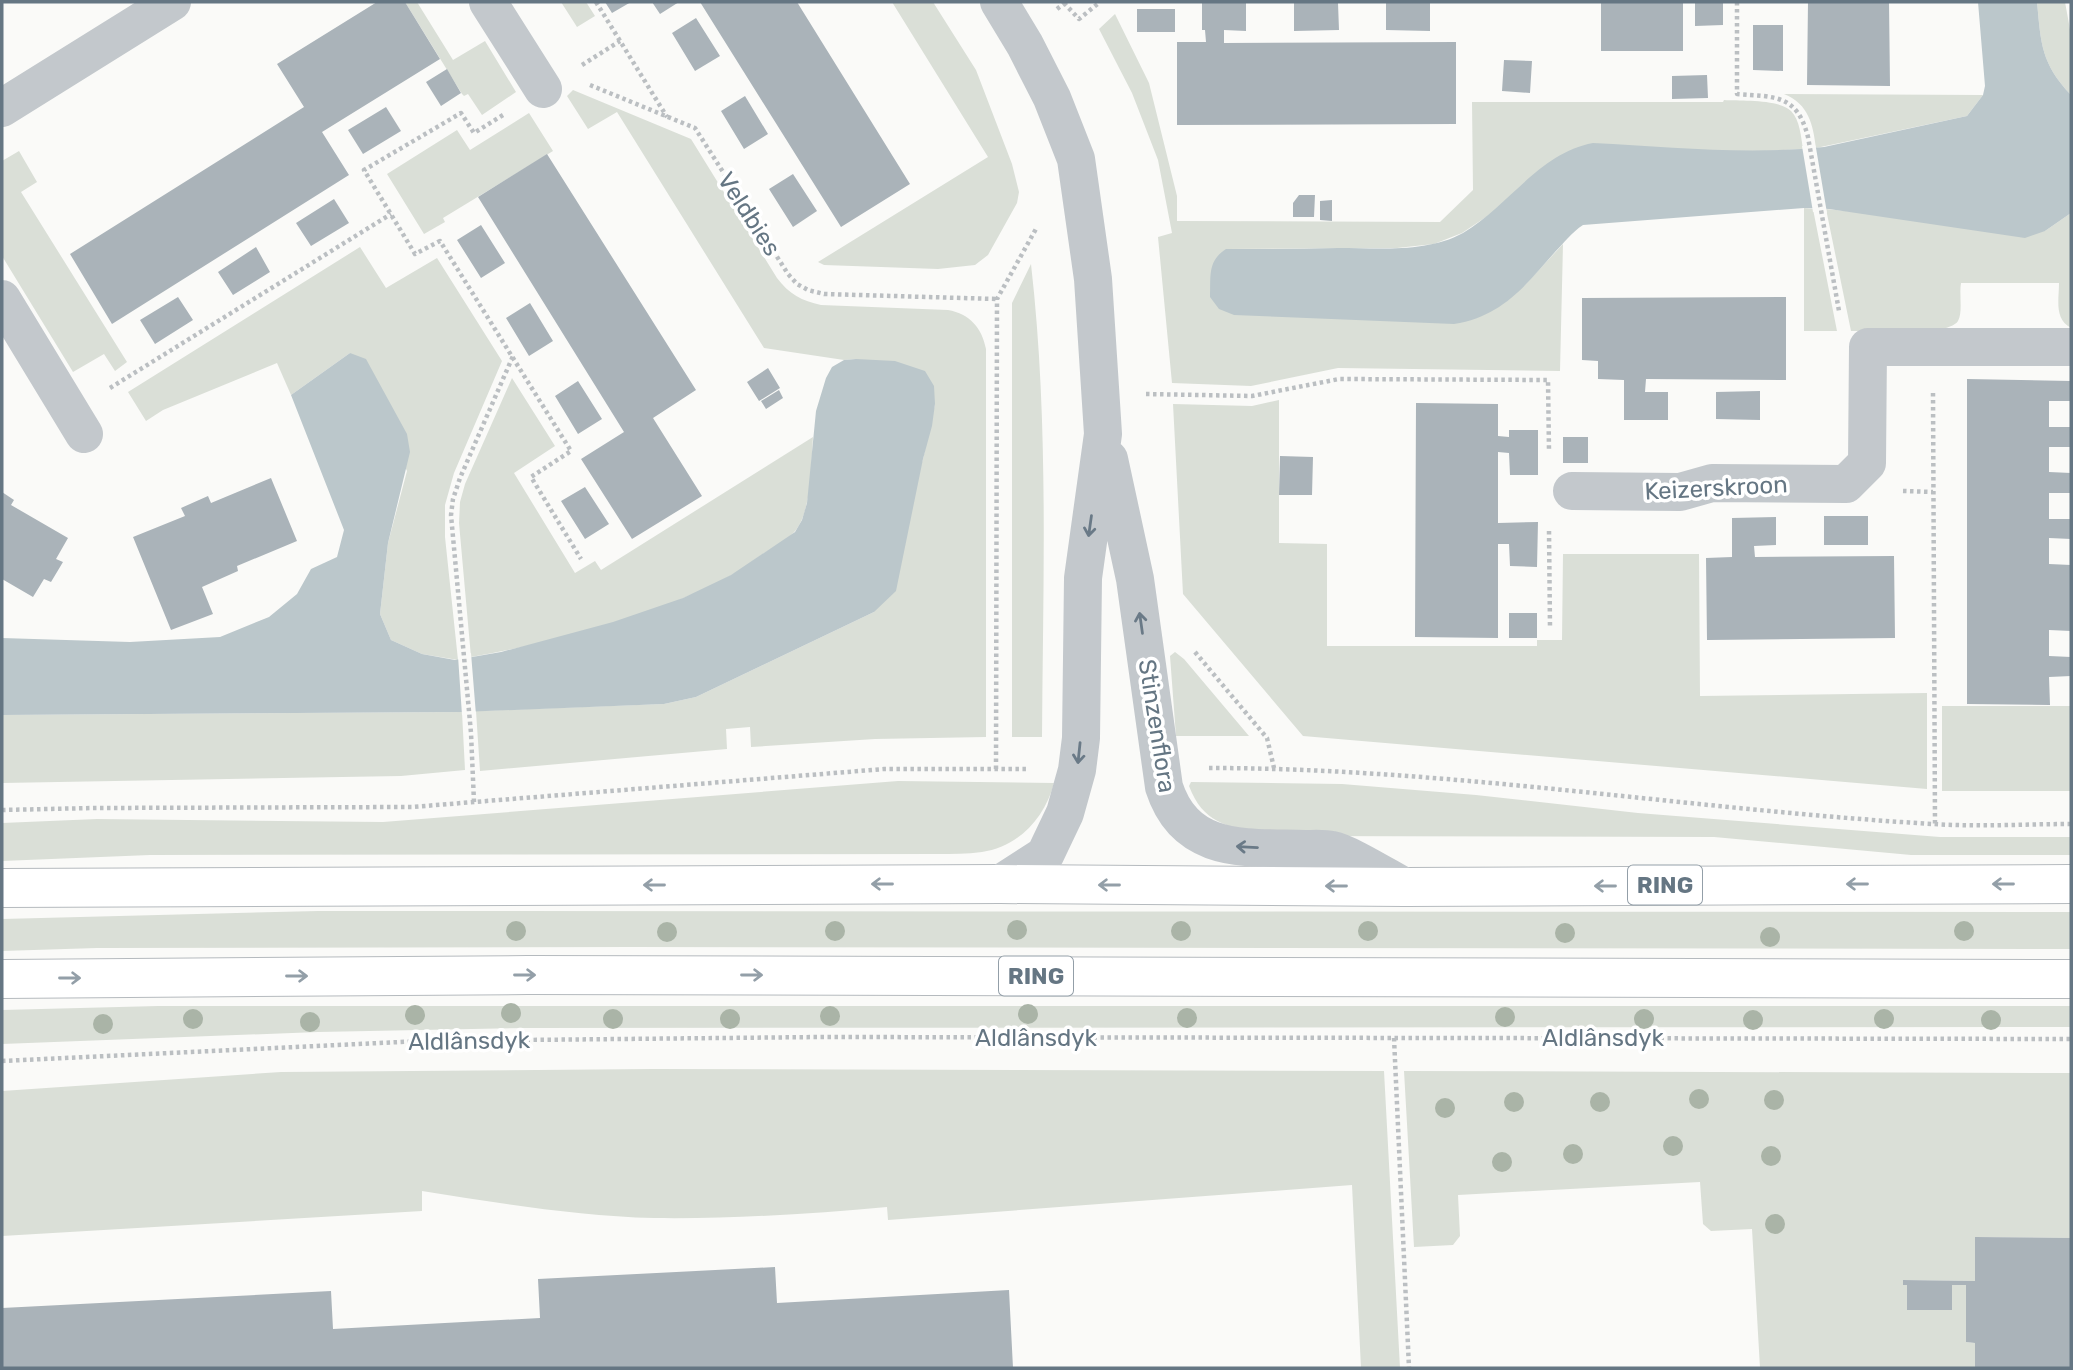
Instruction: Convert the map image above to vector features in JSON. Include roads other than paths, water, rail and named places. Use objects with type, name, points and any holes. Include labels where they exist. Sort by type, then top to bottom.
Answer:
[{"type":"main road","name":"RING","points":[[2,888],[2071,884]]},
{"type":"main road","name":"RING","points":[[2,979],[515,975],[2071,979]]},
{"type":"street","points":[[2,108],[172,2]]},
{"type":"street","points":[[488,2],[555,82]]},
{"type":"street","name":"Stinzenflora","points":[[999,2],[1052,97],[1076,159],[1093,279],[1103,434],[1083,578],[1081,738],[1077,770],[1065,813],[1045,855],[1000,884]]},
{"type":"street","points":[[2,299],[78,423]]},
{"type":"street","name":"Keizerskroon","points":[[1561,492],[1680,492],[1712,484],[1846,484],[1867,463],[1868,347],[2071,347]]},
{"type":"street","name":"Stinzenflora","points":[[1103,434],[1135,579],[1164,787],[1173,810],[1190,829],[1212,841],[1237,846],[1334,850],[1405,887]]}]
